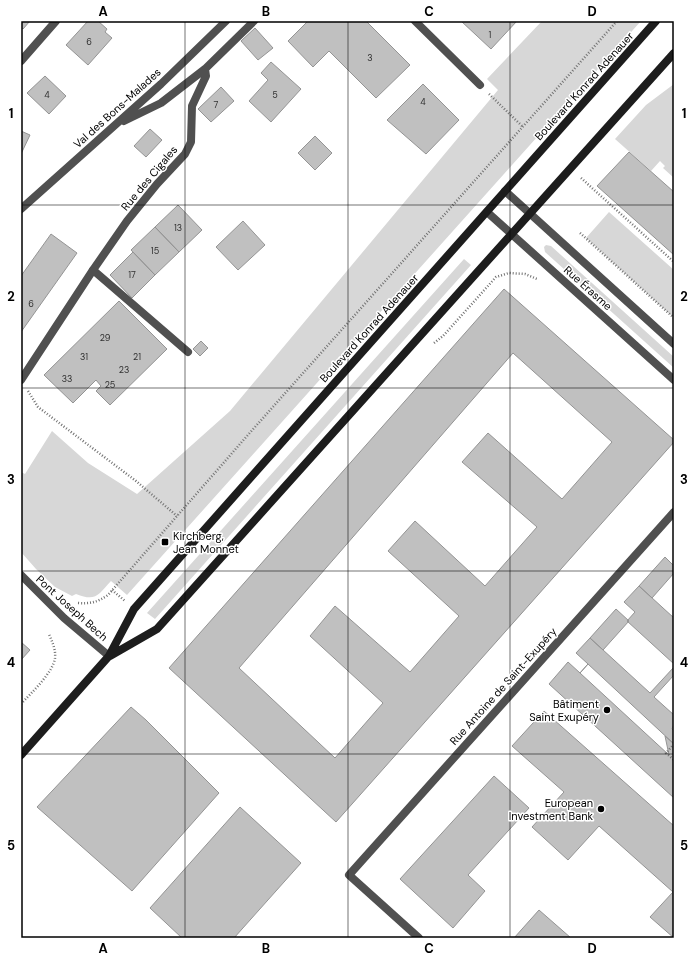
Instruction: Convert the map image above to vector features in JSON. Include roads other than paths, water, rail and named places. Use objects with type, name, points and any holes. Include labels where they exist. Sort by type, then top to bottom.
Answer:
[{"type":"main road","name":"Boulevard Konrad Adenauer","points":[[21,754],[109,656],[134,609],[656,21]]},
{"type":"main road","name":"Boulevard Konrad Adenauer","points":[[109,656],[157,630],[674,53]]},
{"type":"street","points":[[21,61],[56,21]]},
{"type":"street","name":"Val des Bons-Malades","points":[[21,209],[161,84],[226,21]]},
{"type":"street","points":[[115,126],[161,103],[205,69],[254,21]]},
{"type":"street","points":[[415,21],[480,85]]},
{"type":"street","name":"Rue des Cigales","points":[[21,380],[93,270],[137,209],[157,184],[185,154],[191,142],[192,106],[206,76],[205,69]]},
{"type":"street","name":"Rue Érasme","points":[[505,191],[674,344]]},
{"type":"street","name":"Rue Érasme","points":[[487,212],[674,380]]},
{"type":"street","points":[[93,270],[188,352]]},
{"type":"street","name":"Rue Antoine de Saint-Exupéry","points":[[419,938],[350,875],[368,853],[674,512]]},
{"type":"street","name":"Pont Joseph Bech","points":[[21,575],[64,618],[109,656]]},
{"type":"place","name":"Kirchberg, Jean Monnet","points":[[165,542]]},
{"type":"place","name":"Bâtiment Saint Exupéry","points":[[607,710]]},
{"type":"place","name":"European Investment Bank","points":[[601,809]]}]
